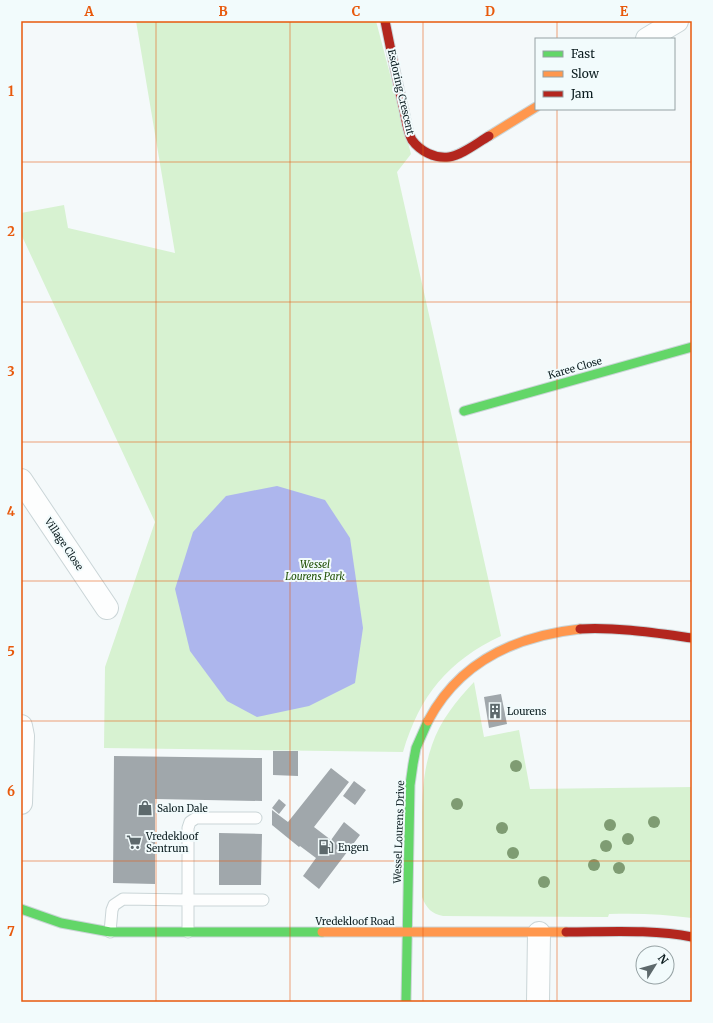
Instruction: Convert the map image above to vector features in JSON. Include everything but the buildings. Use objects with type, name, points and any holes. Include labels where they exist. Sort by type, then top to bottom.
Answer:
[{"type":"street","name":"Esdoring Crescent","points":[[385,21],[402,104],[411,138],[417,145],[432,156],[452,156],[462,152],[535,108]]},
{"type":"street","points":[[649,38],[677,21]]},
{"type":"street","name":"Karee Close","points":[[464,410],[692,347]]},
{"type":"street","name":"Village Close","points":[[21,480],[107,608]]},
{"type":"street","name":"Wessel Lourens Drive","points":[[406,1002],[410,785],[413,764],[418,743],[426,725],[439,703],[453,684],[469,670],[488,658],[512,645],[545,634],[580,629],[608,628],[692,638]]},
{"type":"street","points":[[21,726],[23,736],[21,803]]},
{"type":"street","name":"Vredekloof Road","points":[[21,909],[61,922],[110,932],[642,932],[678,934],[692,937]]},
{"type":"street","points":[[538,1002],[539,933]]},
{"type":"lane","points":[[188,932],[188,828],[190,822],[196,818],[256,818]]},
{"type":"lane","points":[[110,932],[112,910],[118,901],[123,899],[263,900]]},
{"type":"green space","name":"Wessel Lourens Park","points":[[136,21],[376,21],[411,154],[397,172],[501,636],[482,646],[466,657],[438,682],[418,713],[403,752],[104,748],[105,667],[155,522],[21,234],[21,213],[64,205],[68,228],[175,253]]},
{"type":"green space","points":[[474,682],[484,737],[519,730],[530,789],[692,787],[692,918],[630,914],[609,914],[608,917],[443,916],[433,912],[425,904],[422,897],[422,808],[426,766],[439,728],[461,696]]},
{"type":"water","points":[[277,486],[325,500],[350,538],[363,628],[355,683],[309,706],[257,717],[227,701],[190,651],[175,589],[193,532],[226,496]]},
{"type":"traffic: fast","points":[[464,411],[692,347]]},
{"type":"traffic: fast","points":[[406,1002],[410,785],[416,748],[428,721]]},
{"type":"traffic: fast","points":[[21,909],[61,923],[110,932],[322,932]]},
{"type":"traffic: slow","points":[[489,136],[535,108]]},
{"type":"traffic: slow","points":[[428,721],[441,700],[456,683],[473,668],[492,656],[512,646],[534,638],[580,629]]},
{"type":"traffic: slow","points":[[322,932],[566,932]]},
{"type":"traffic: jam","points":[[385,21],[408,129],[410,137],[415,144],[424,151],[438,157],[449,157],[464,151],[489,136]]},
{"type":"traffic: jam","points":[[580,629],[650,632],[692,638]]},
{"type":"traffic: jam","points":[[566,932],[645,932],[677,934],[692,937]]},
{"type":"place","name":"Lourens","points":[[495,711]]},
{"type":"place","name":"Salon Dale","points":[[145,808]]},
{"type":"place","name":"Vredekloof Sentrum","points":[[134,842]]},
{"type":"place","name":"Engen","points":[[326,847]]}]
